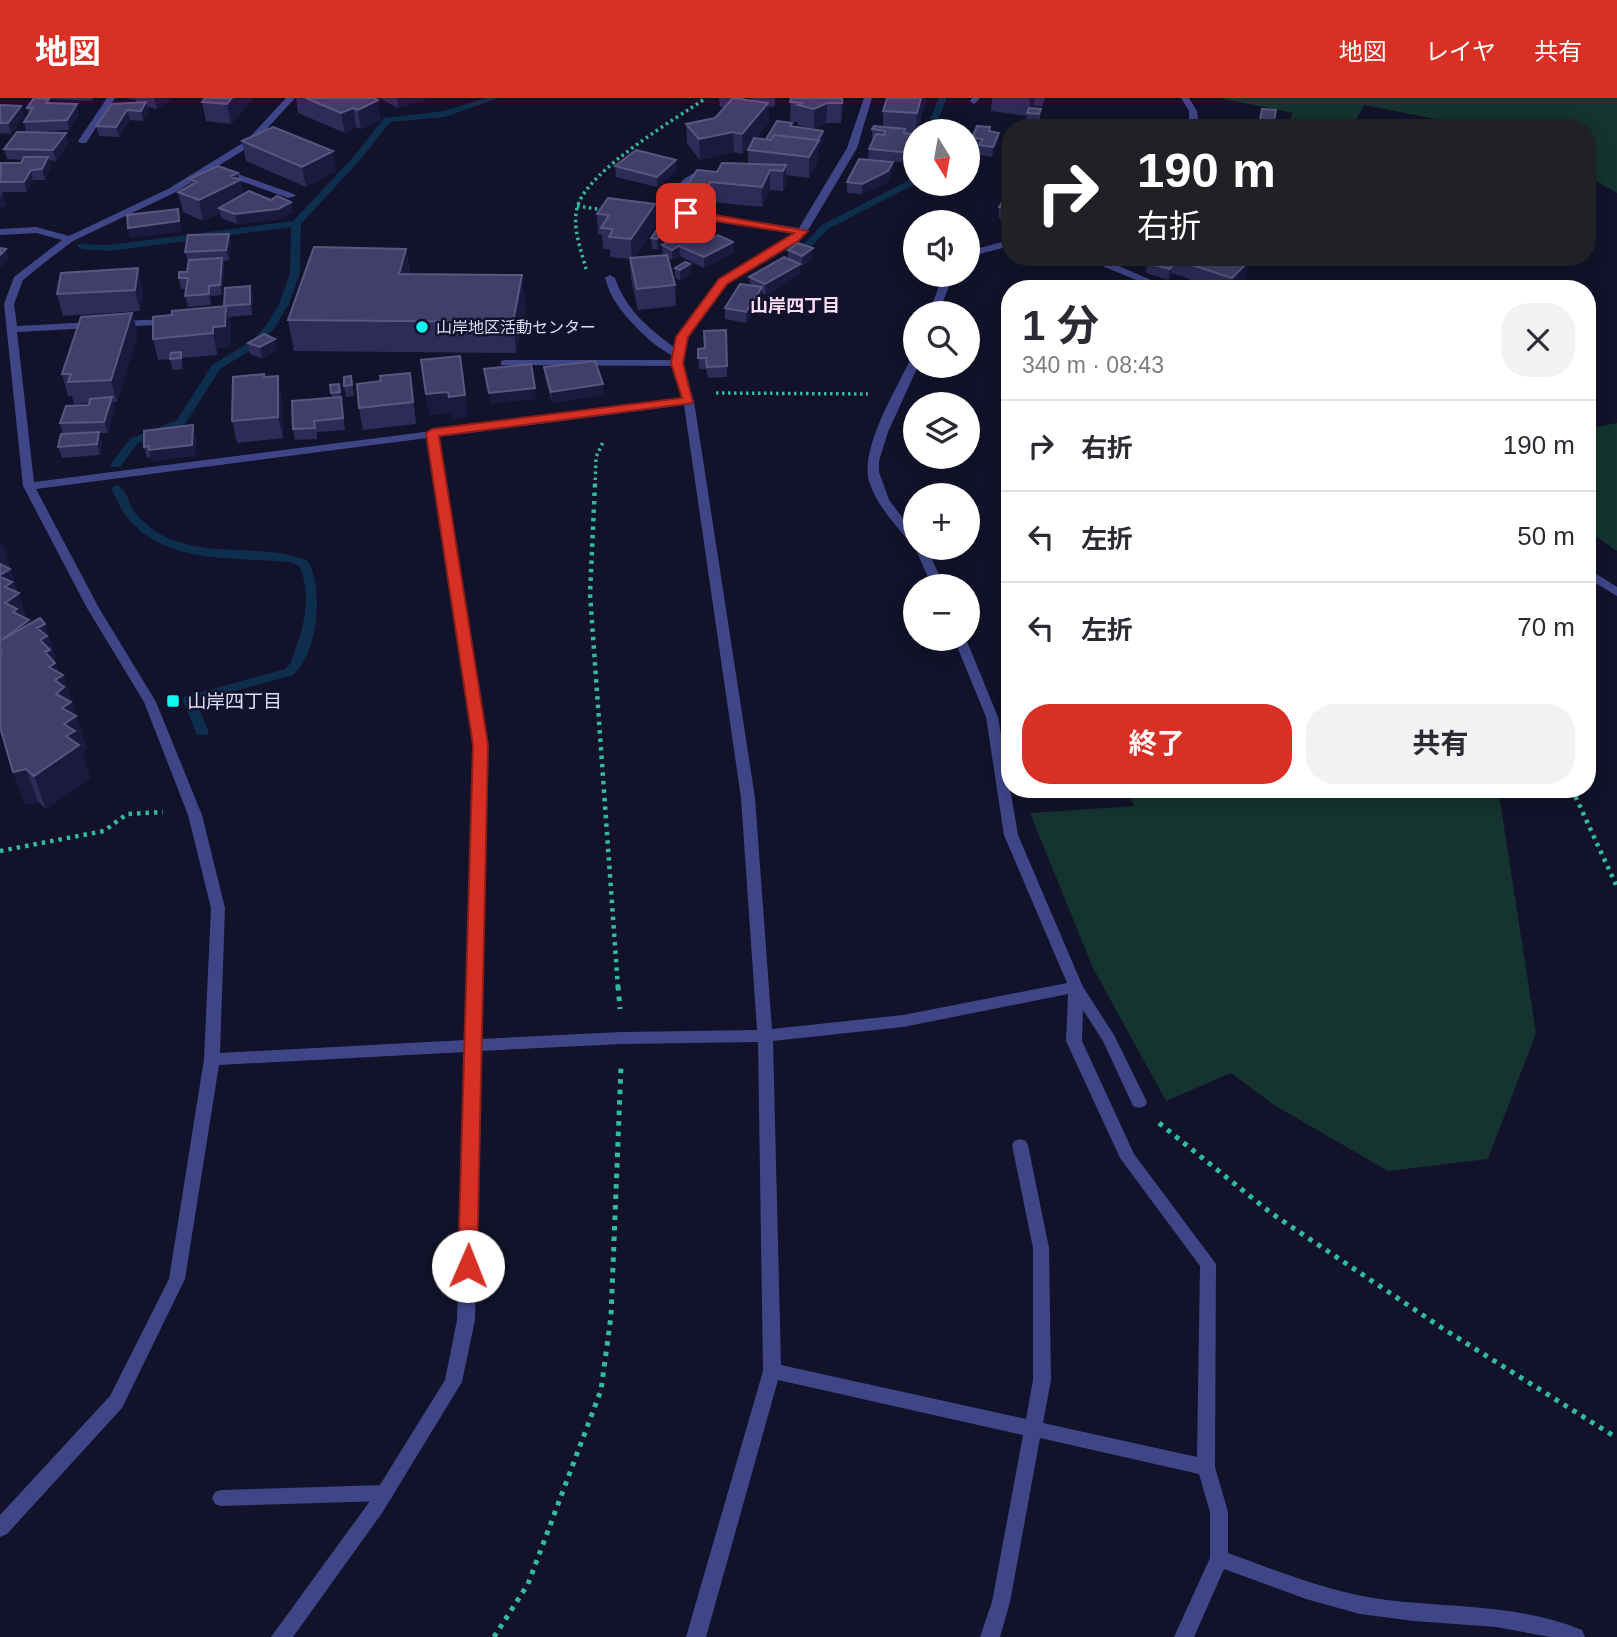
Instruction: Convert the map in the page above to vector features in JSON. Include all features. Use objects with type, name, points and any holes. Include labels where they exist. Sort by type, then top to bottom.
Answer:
[{"type":"street","points":[[83,141],[111,98]]},
{"type":"street","points":[[0,1528],[116,1402],[177,1279],[212,1059],[218,908],[193,810],[150,702],[86,596],[29,486],[9,304],[18,279],[70,239],[171,191],[248,144],[291,98]]},
{"type":"street","points":[[696,1637],[772,1371],[765,1036],[748,798],[689,401],[677,359],[682,337],[723,281],[794,239],[802,231],[852,148],[868,98]]},
{"type":"street","points":[[1185,98],[1194,111],[1194,119]]},
{"type":"street","points":[[210,167],[291,196]]},
{"type":"street","points":[[701,172],[687,181],[662,210],[802,231]]},
{"type":"street","points":[[0,232],[36,230],[70,239]]},
{"type":"street","points":[[980,251],[1001,245]]},
{"type":"street","points":[[1111,266],[1145,280]]},
{"type":"street","points":[[610,278],[614,294],[634,321],[677,359]]},
{"type":"street","points":[[12,329],[177,322]]},
{"type":"street","points":[[505,363],[677,359]]},
{"type":"street","points":[[903,525],[885,502],[873,472],[882,434],[907,378]]},
{"type":"street","points":[[29,486],[689,401]]},
{"type":"street","points":[[281,1637],[385,1493],[453,1382],[466,1320],[480,745],[432,433]]},
{"type":"street","points":[[1596,578],[1617,592]]},
{"type":"street","points":[[965,651],[992,717],[1001,773]]},
{"type":"street","points":[[1005,798],[1011,835],[1076,987],[1109,1039],[1139,1102]]},
{"type":"street","points":[[212,1059],[474,1048],[622,1038],[765,1036],[903,1021],[1076,987]]},
{"type":"street","points":[[1076,987],[1074,1041],[1128,1158],[1208,1264],[1206,1467],[1219,1512],[1219,1558],[1184,1637]]},
{"type":"street","points":[[990,1637],[1001,1602],[1042,1380],[1041,1248],[1020,1145]]},
{"type":"street","points":[[772,1371],[1206,1467]]},
{"type":"street","points":[[221,1498],[385,1493]]},
{"type":"street","points":[[1219,1558],[1322,1596],[1362,1605],[1549,1625],[1575,1637]]},
{"type":"path","points":[[588,275],[577,226],[577,206],[582,194],[608,169],[706,98]]},
{"type":"path","points":[[577,206],[605,210]]},
{"type":"path","points":[[711,394],[869,394]]},
{"type":"path","points":[[1576,798],[1617,887]]},
{"type":"path","points":[[0,851],[104,831],[127,814],[193,810]]},
{"type":"path","points":[[1139,1102],[1157,1122],[1271,1213],[1442,1328],[1617,1438]]},
{"type":"green space","points":[[1219,98],[1617,98],[1617,193],[1596,181],[1596,119],[1436,119],[1364,105],[1357,119],[1290,119],[1293,113]]},
{"type":"green space","points":[[1617,423],[1617,551],[1596,536],[1596,427]]},
{"type":"green space","points":[[1130,798],[1498,798],[1536,1033],[1488,1159],[1388,1171],[1274,1105],[1231,1073],[1166,1101],[1093,968],[1030,813],[1134,806]]},
{"type":"building","points":[[34,98],[49,99],[46,103],[77,104],[67,120],[24,122],[33,108],[27,108]]},
{"type":"building","points":[[205,98],[232,98],[227,104],[202,102]]},
{"type":"building","points":[[306,98],[378,100],[358,110],[353,108],[341,113]]},
{"type":"building","points":[[733,98],[768,103],[742,134],[733,132],[699,139],[686,124],[715,118]]},
{"type":"building","points":[[791,98],[842,98],[842,103],[827,103],[814,109],[798,105],[803,103],[790,102]]},
{"type":"building","points":[[887,98],[921,98],[917,113],[883,111]]},
{"type":"building","points":[[146,102],[141,111],[127,110],[116,127],[96,126],[112,104]]},
{"type":"building","points":[[0,105],[21,106],[8,123],[0,123]]},
{"type":"building","points":[[1029,108],[1041,109],[1039,114],[1027,113]]},
{"type":"building","points":[[1262,109],[1276,110],[1274,119],[1260,119]]},
{"type":"building","points":[[777,121],[792,123],[790,126],[823,131],[818,140],[774,135],[771,140],[766,139]]},
{"type":"building","points":[[874,126],[903,129],[903,152],[869,149],[876,134],[884,135],[885,131],[872,129]]},
{"type":"building","points":[[980,126],[990,127],[989,131],[999,133],[993,147],[980,145],[983,139],[980,139]]},
{"type":"building","points":[[273,127],[333,151],[302,167],[242,141]]},
{"type":"building","points":[[17,132],[66,133],[53,150],[4,149]]},
{"type":"building","points":[[774,135],[819,140],[809,157],[748,150],[754,138],[771,140]]},
{"type":"building","points":[[636,150],[676,160],[657,177],[615,166]]},
{"type":"building","points":[[24,157],[48,157],[42,169],[31,170],[24,182],[0,182],[1,163],[21,163]]},
{"type":"building","points":[[859,159],[893,162],[888,171],[862,184],[847,182]]},
{"type":"building","points":[[722,163],[786,165],[783,171],[770,170],[762,187],[710,182],[709,185],[688,184],[697,170],[717,172]]},
{"type":"building","points":[[218,166],[238,173],[231,176],[240,180],[199,200],[178,192],[197,182],[189,179]]},
{"type":"building","points":[[249,191],[271,200],[277,196],[291,202],[278,209],[235,214],[219,208]]},
{"type":"building","points":[[608,198],[655,204],[631,239],[609,237],[613,229],[601,228],[609,215],[597,214]]},
{"type":"building","points":[[178,209],[179,221],[128,228],[127,215]]},
{"type":"building","points":[[698,227],[704,230],[699,233],[712,238],[718,235],[733,242],[704,257],[679,246],[672,250],[662,245],[670,241],[664,238],[684,228],[691,231]]},
{"type":"building","points":[[658,228],[663,229],[657,239],[651,238]]},
{"type":"building","points":[[229,234],[226,250],[185,252],[188,235]]},
{"type":"building","points":[[798,243],[813,248],[802,256],[788,250]]},
{"type":"building","points":[[314,247],[406,249],[399,274],[522,275],[513,322],[288,320]]},
{"type":"building","points":[[667,255],[675,285],[637,289],[630,258]]},
{"type":"building","points":[[784,257],[800,264],[765,284],[749,277]]},
{"type":"building","points":[[222,258],[220,285],[209,286],[209,294],[185,296],[188,278],[179,278],[179,272],[187,272],[189,260]]},
{"type":"building","points":[[685,262],[690,264],[680,270],[675,268]]},
{"type":"building","points":[[1195,266],[1244,266],[1232,278]]},
{"type":"building","points":[[138,268],[135,290],[57,294],[61,273]]},
{"type":"building","points":[[740,284],[762,287],[746,312],[725,308]]},
{"type":"building","points":[[250,286],[250,304],[224,306],[225,288]]},
{"type":"building","points":[[226,306],[225,326],[213,327],[213,333],[153,339],[153,317],[172,315],[172,311]]},
{"type":"building","points":[[132,313],[111,380],[68,382],[71,374],[62,374],[81,317]]},
{"type":"building","points":[[726,330],[727,366],[707,367],[706,358],[698,358],[698,349],[705,348],[704,331]]},
{"type":"building","points":[[264,334],[275,339],[260,347],[248,343]]},
{"type":"building","points":[[181,352],[181,358],[170,359],[171,353]]},
{"type":"building","points":[[460,356],[465,395],[449,397],[448,392],[426,394],[421,360]]},
{"type":"building","points":[[595,361],[603,384],[551,392],[544,367]]},
{"type":"building","points":[[531,364],[535,388],[489,393],[484,369]]},
{"type":"building","points":[[410,373],[413,402],[359,408],[357,384],[381,381],[380,376]]},
{"type":"building","points":[[264,374],[264,377],[278,376],[278,417],[232,421],[233,377]]},
{"type":"building","points":[[351,376],[352,385],[344,386],[344,377]]},
{"type":"building","points":[[339,384],[340,392],[331,393],[330,385]]},
{"type":"building","points":[[112,397],[104,422],[60,423],[66,406],[89,405],[90,399]]},
{"type":"building","points":[[341,397],[343,418],[314,421],[315,428],[293,429],[292,401]]},
{"type":"building","points":[[193,425],[192,445],[149,450],[149,446],[144,447],[144,431]]},
{"type":"building","points":[[99,432],[97,444],[58,447],[61,434]]},
{"type":"building","points":[[0,564],[10,569],[0,575]]},
{"type":"building","points":[[0,577],[12,582],[5,587],[19,593],[5,603],[17,609],[13,612],[29,620],[0,641]]},
{"type":"building","points":[[40,618],[45,624],[37,628],[47,636],[40,640],[50,650],[45,652],[55,663],[49,667],[63,675],[55,680],[64,687],[56,694],[71,702],[62,708],[76,716],[64,724],[75,731],[66,736],[79,745],[34,776],[26,769],[13,772],[0,727],[0,641]]},
{"type":"waterway","points":[[296,223],[358,157],[387,120],[445,114],[495,98]]},
{"type":"waterway","points":[[935,119],[943,98]]},
{"type":"waterway","points":[[804,249],[825,227],[903,186]]},
{"type":"waterway","points":[[82,246],[110,248],[296,223]]},
{"type":"waterway","points":[[116,465],[134,441],[181,422],[216,367],[257,342],[271,325],[284,304],[295,273],[296,223]]},
{"type":"waterway","points":[[117,488],[133,517],[148,532],[166,542],[207,553],[293,559],[304,564],[309,575],[312,588],[311,615],[296,666],[289,672],[189,700],[202,732]]},
{"type":"place","name":"山岸地区活動センター","points":[[422,327]]},
{"type":"place","name":"山岸四丁目","points":[[173,701]]},
{"type":"district","name":"山岸四丁目","points":[[795,306]]},
{"type":"route","points":[[468,1266],[480,745],[432,433],[689,401],[677,363],[682,337],[723,281],[794,239],[802,231],[686,213]]}]
